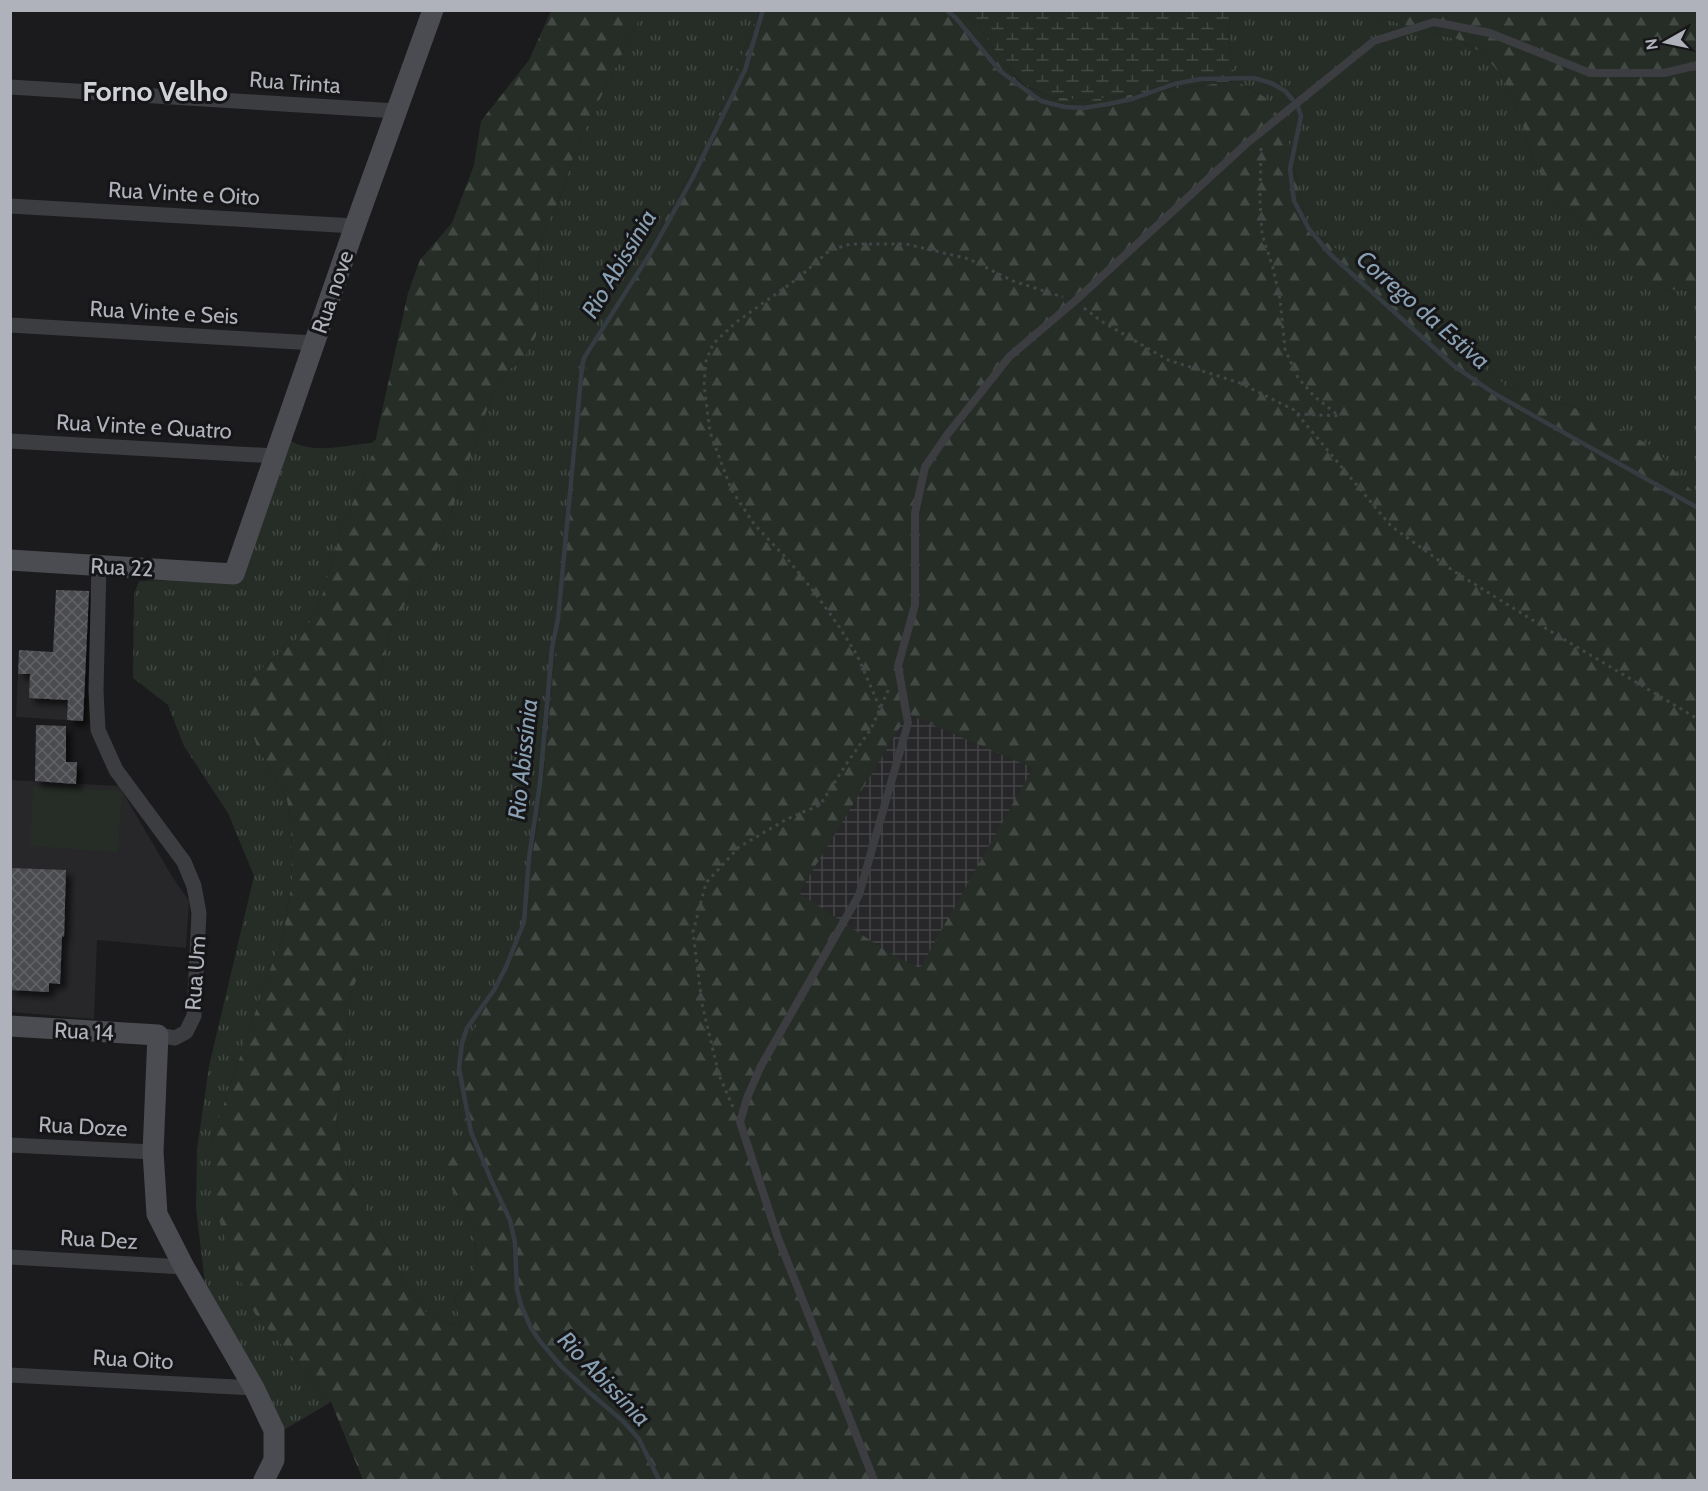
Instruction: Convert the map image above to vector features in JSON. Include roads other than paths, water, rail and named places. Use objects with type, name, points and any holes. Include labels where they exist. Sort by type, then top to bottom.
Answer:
[{"type":"street","name":"Rua nove","points":[[234,574],[433,10]]},
{"type":"street","name":"Rua Trinta","points":[[10,87],[397,111]]},
{"type":"street","name":"Rua Vinte e Oito","points":[[10,206],[355,226]]},
{"type":"street","name":"Rua Vinte e Seis","points":[[10,325],[315,343]]},
{"type":"street","name":"Rua Vinte e Quatro","points":[[10,441],[275,456]]},
{"type":"street","name":"Rua 22","points":[[10,560],[234,574]]},
{"type":"street","name":"Rua Um","points":[[99,565],[96,691],[98,730],[116,770],[184,862],[194,886],[198,913],[194,1016],[186,1032],[175,1038],[158,1035],[153,1152],[158,1214],[184,1267],[254,1388],[274,1430],[274,1460],[264,1480]]},
{"type":"street","name":"Rua 14","points":[[10,1026],[158,1035]]},
{"type":"street","name":"Rua Doze","points":[[10,1145],[153,1152]]},
{"type":"street","name":"Rua Dez","points":[[10,1257],[184,1267]]},
{"type":"street","name":"Rua Oito","points":[[10,1375],[254,1388]]},
{"type":"lane","points":[[874,1480],[778,1238],[740,1122],[747,1098],[761,1066],[859,895],[908,723],[898,666],[915,605],[915,513],[925,467],[947,435],[1009,357],[1075,301],[1260,133],[1374,41],[1434,22],[1490,33],[1590,73],[1664,73],[1698,64]]},
{"type":"waterway","name":"Rio Abissínia","points":[[659,1480],[639,1439],[624,1422],[561,1366],[531,1328],[517,1290],[515,1243],[510,1220],[471,1132],[459,1068],[462,1043],[467,1028],[494,990],[524,922],[584,358],[653,249],[692,179],[745,70],[763,10]]},
{"type":"waterway","name":"Corrego da Estiva","points":[[946,10],[955,17],[1000,71],[1041,101],[1065,107],[1084,108],[1132,99],[1174,84],[1200,79],[1254,78],[1271,83],[1285,91],[1292,99]]},
{"type":"waterway","name":"Corrego da Estiva","points":[[1297,104],[1301,116],[1290,169],[1294,201],[1309,229],[1330,254],[1454,366],[1495,394],[1698,508]]},
{"type":"district","name":"Forno Velho","points":[[155,91]]}]
